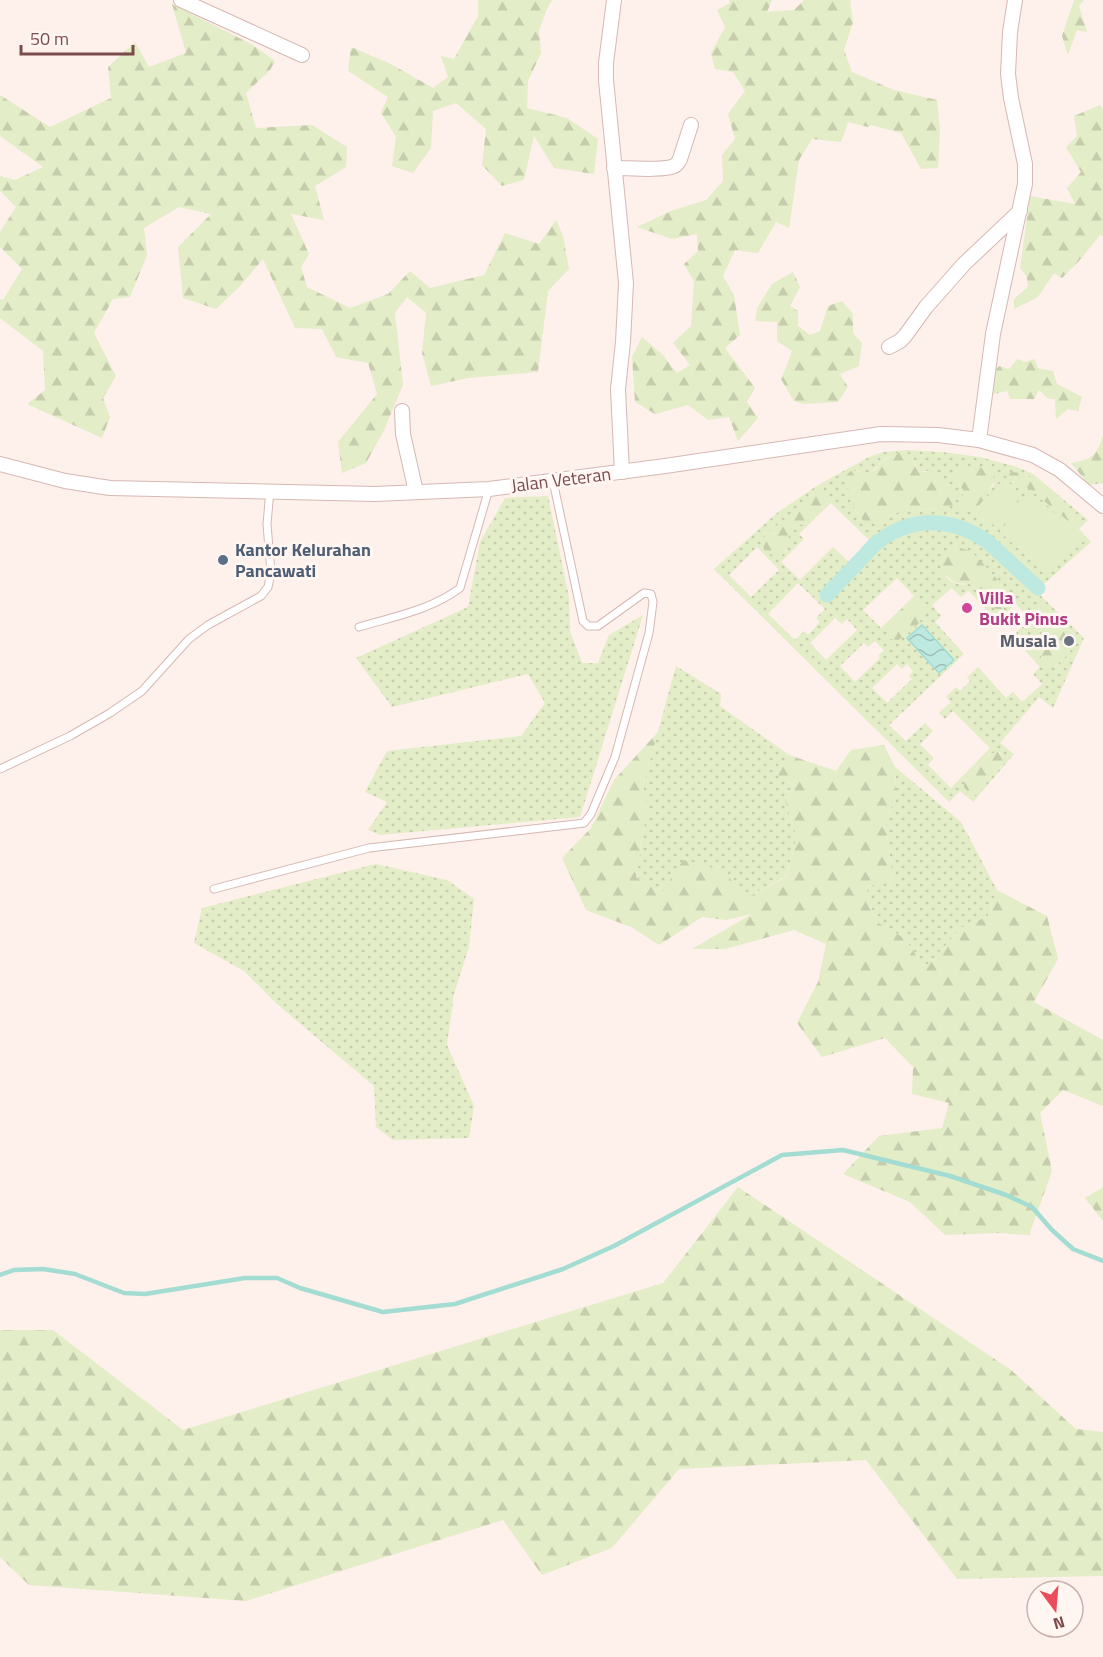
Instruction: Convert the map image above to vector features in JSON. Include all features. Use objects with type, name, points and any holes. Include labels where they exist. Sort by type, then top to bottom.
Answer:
[{"type":"street","points":[[181,0],[302,55]]},
{"type":"street","points":[[614,0],[606,80],[626,283],[618,389],[622,472]]},
{"type":"street","points":[[979,440],[993,334],[1025,184],[1025,164],[1008,74],[1010,32],[1015,0]]},
{"type":"street","points":[[614,168],[673,166],[681,159],[691,125]]},
{"type":"street","points":[[889,346],[905,336],[926,307],[964,264],[1020,211]]},
{"type":"street","points":[[402,411],[403,434],[416,492]]},
{"type":"street","name":"Jalan Veteran","points":[[0,464],[65,481],[110,488],[375,494],[489,489],[881,434],[938,435],[979,440],[1033,455],[1060,470],[1103,506]]},
{"type":"lane","points":[[214,889],[369,848],[584,823],[591,814],[615,757],[649,633],[653,602],[651,594],[644,593],[598,626],[588,626],[583,621],[553,481]]},
{"type":"lane","points":[[359,627],[430,605],[448,597],[460,588],[489,489]]},
{"type":"lane","points":[[0,768],[70,736],[110,713],[142,691],[189,639],[261,596],[268,587],[271,573],[267,524],[270,490]]},
{"type":"green space","points":[[478,0],[552,0],[539,31],[541,53],[528,81],[527,108],[567,118],[598,139],[594,174],[554,168],[534,136],[524,180],[502,186],[482,165],[486,129],[456,103],[433,111],[431,148],[413,173],[392,166],[396,137],[381,113],[388,97],[348,71],[351,47],[391,64],[433,88],[448,77],[441,56],[454,59],[478,16]]},
{"type":"green space","points":[[729,0],[772,0],[767,12],[794,10],[804,0],[851,0],[853,22],[844,50],[852,72],[894,90],[937,100],[940,131],[938,168],[921,169],[901,133],[871,125],[868,127],[848,122],[841,142],[812,139],[799,160],[789,228],[776,222],[758,253],[735,250],[723,276],[734,295],[740,335],[725,348],[755,388],[747,402],[758,418],[738,441],[729,417],[708,420],[688,405],[655,414],[635,402],[632,357],[642,337],[663,355],[677,373],[690,365],[673,343],[691,326],[694,281],[684,264],[698,251],[697,234],[672,239],[637,227],[671,211],[706,200],[723,181],[722,155],[735,139],[728,114],[745,91],[733,72],[715,69],[711,53],[725,27],[717,10],[730,3]]},
{"type":"green space","points":[[1074,0],[1084,0],[1079,6],[1087,32],[1077,30],[1068,55],[1062,36]]},
{"type":"green space","points":[[172,4],[253,45],[275,61],[270,70],[246,93],[256,128],[312,125],[347,147],[346,167],[315,186],[324,220],[291,214],[309,254],[301,267],[307,287],[350,308],[388,294],[410,271],[430,288],[484,275],[505,233],[539,244],[556,220],[563,236],[569,269],[548,291],[538,372],[468,378],[431,386],[422,353],[426,313],[407,297],[395,313],[403,385],[384,430],[366,463],[342,473],[338,442],[377,394],[368,363],[336,357],[322,329],[295,328],[263,259],[216,309],[183,298],[178,247],[211,214],[179,207],[144,228],[147,255],[130,297],[113,299],[94,333],[116,376],[103,398],[110,417],[102,438],[27,404],[45,390],[43,351],[0,318],[0,299],[3,300],[22,269],[0,247],[0,232],[16,207],[0,191],[0,176],[15,180],[43,167],[0,136],[0,95],[50,127],[111,98],[108,67],[135,42],[149,67],[186,53]]},
{"type":"green space","points":[[1100,105],[1103,110],[1103,236],[1100,235],[1062,278],[1054,273],[1038,297],[1014,309],[1014,299],[1028,287],[1027,277],[1020,268],[1030,196],[1075,204],[1067,188],[1081,172],[1066,147],[1077,136],[1074,116]]},
{"type":"green space","points":[[793,272],[800,287],[790,306],[798,311],[798,326],[810,335],[820,331],[828,306],[842,301],[853,314],[853,333],[862,343],[859,366],[840,374],[848,387],[838,402],[804,404],[794,401],[781,379],[792,351],[777,341],[777,322],[755,321],[757,308],[772,284]]},
{"type":"green space","points":[[1017,359],[1025,362],[1035,359],[1038,368],[1053,371],[1057,384],[1082,397],[1078,411],[1068,409],[1056,419],[1055,399],[1048,399],[1039,390],[1034,399],[1010,399],[1007,391],[993,394],[990,376],[999,366],[1009,369]]},
{"type":"green space","points":[[1103,435],[1103,483],[1089,485],[1071,463],[1092,456]]},
{"type":"green space","points":[[907,450],[942,452],[980,457],[1017,467],[1033,474],[1088,520],[1079,529],[1091,542],[1036,591],[1084,638],[1053,708],[1039,697],[1000,743],[1014,754],[973,802],[960,791],[949,802],[714,569],[777,513],[818,485],[869,457],[883,452]],"holes":[[[897,453],[914,460],[919,472],[928,471],[950,490],[949,507],[904,511],[878,521],[864,520],[856,512],[846,481],[856,470],[869,472],[883,460]],[[970,466],[987,469],[994,485],[978,507],[962,508],[963,490],[955,476],[955,471]],[[828,501],[789,533],[786,552],[766,534]],[[831,503],[870,541],[849,562],[833,547],[800,580],[781,562],[804,539],[799,534]],[[757,547],[779,570],[751,597],[729,575]],[[941,561],[996,578],[1007,600],[989,603],[970,584],[955,583],[943,572]],[[897,578],[914,596],[881,628],[863,610]],[[798,583],[825,609],[816,618],[820,622],[808,635],[804,631],[795,640],[768,614]],[[952,588],[961,597],[969,591],[997,621],[1016,604],[1030,620],[1012,636],[1040,667],[1033,674],[1042,684],[1022,702],[1013,692],[1006,698],[978,667],[967,677],[970,681],[960,691],[956,687],[946,697],[951,702],[939,713],[945,719],[953,711],[990,748],[951,788],[928,765],[934,758],[920,744],[933,731],[925,723],[906,741],[889,725],[964,654],[935,622],[941,616],[932,605]],[[1039,608],[1048,611],[1074,633],[1076,644],[1055,667],[1042,653],[1046,643],[1037,621]],[[835,618],[842,624],[847,619],[857,630],[826,660],[810,643]],[[875,641],[884,650],[878,656],[880,658],[855,682],[840,666],[864,643],[868,647]],[[897,664],[902,669],[907,664],[913,671],[909,676],[912,679],[887,703],[872,688]],[[1000,752],[1003,755],[1002,766],[977,794],[964,783],[989,754]]]},
{"type":"green space","points":[[897,453],[910,455],[919,472],[934,472],[946,486],[956,493],[957,499],[953,505],[904,511],[878,521],[864,521],[854,506],[845,478],[853,471],[866,473],[872,471],[884,460]]},
{"type":"green space","points":[[970,466],[988,470],[994,477],[989,492],[982,502],[974,510],[966,512],[962,508],[963,490],[955,476],[955,471]]},
{"type":"green space","points":[[1010,472],[1029,477],[1048,489],[1080,518],[1081,526],[1074,526],[1030,489],[1012,484],[1007,477]]},
{"type":"green space","points":[[1000,483],[1020,497],[998,528],[978,515]]},
{"type":"green space","points":[[823,491],[829,496],[827,501],[812,516],[789,533],[787,547],[782,556],[770,554],[762,545],[766,534]]},
{"type":"green space","points":[[1029,491],[1085,540],[1046,574],[1000,532]]},
{"type":"green space","points":[[548,496],[569,597],[570,631],[582,663],[598,663],[609,635],[643,615],[580,817],[380,835],[368,830],[387,802],[365,792],[387,751],[521,736],[545,703],[528,674],[392,707],[356,658],[468,607],[480,542],[505,498]]},
{"type":"green space","points":[[955,546],[970,551],[996,578],[1007,600],[1002,609],[996,609],[970,584],[955,583],[944,574],[940,566],[941,561],[947,550]]},
{"type":"green space","points":[[919,599],[923,602],[924,608],[918,624],[898,640],[890,639],[885,630],[890,621],[904,606]]},
{"type":"green space","points":[[1039,608],[1044,608],[1051,613],[1076,637],[1074,645],[1063,660],[1050,669],[1041,661],[1046,643],[1035,618]]},
{"type":"green space","points":[[1029,634],[1035,639],[1039,646],[1039,655],[1033,655],[1019,641],[1018,635]]},
{"type":"green space","points":[[676,666],[721,694],[720,706],[789,755],[778,775],[794,785],[784,797],[797,837],[786,876],[746,898],[724,871],[663,891],[636,877],[647,808],[643,786]]},
{"type":"green space","points":[[658,732],[643,786],[647,808],[636,877],[663,891],[683,860],[724,871],[746,898],[786,877],[797,837],[784,797],[794,785],[778,775],[789,755],[836,771],[851,750],[884,745],[895,767],[896,798],[885,820],[893,880],[866,887],[875,921],[904,938],[925,968],[961,928],[988,916],[997,890],[1047,916],[1058,959],[1034,1002],[1103,1040],[1103,1106],[1063,1090],[1040,1113],[1052,1171],[1029,1235],[998,1233],[945,1235],[910,1202],[843,1174],[879,1136],[942,1128],[949,1103],[912,1094],[913,1067],[885,1038],[822,1057],[797,1023],[818,982],[826,944],[794,930],[725,949],[692,949],[752,914],[726,920],[702,917],[659,945],[631,927],[586,910],[562,858],[591,828],[614,780]]},
{"type":"green space","points":[[998,752],[1004,756],[1004,763],[981,791],[974,796],[969,794],[964,787],[967,777],[986,757]]},
{"type":"green space","points":[[895,767],[961,822],[997,890],[988,916],[961,928],[925,968],[904,938],[875,921],[866,887],[893,880],[885,820],[896,798]]},
{"type":"green space","points":[[376,864],[447,880],[474,899],[469,947],[454,994],[447,1045],[474,1106],[469,1138],[393,1140],[376,1127],[374,1086],[277,1004],[244,971],[194,943],[202,908]]},
{"type":"green space","points":[[738,1187],[1011,1370],[1076,1429],[1103,1432],[1103,1576],[957,1579],[866,1460],[679,1469],[612,1548],[542,1575],[503,1520],[246,1601],[29,1585],[0,1557],[0,1330],[53,1330],[183,1430],[663,1283]]},
{"type":"green space","points":[[1103,1187],[1103,1221],[1085,1198]]},
{"type":"water","points":[[922,625],[954,660],[939,673],[907,638]]},
{"type":"waterway","points":[[827,595],[879,541],[906,527],[934,523],[961,528],[988,542],[1038,588]]},
{"type":"waterway","points":[[0,1275],[14,1270],[43,1269],[75,1274],[124,1293],[145,1294],[245,1278],[277,1278],[300,1288],[383,1312],[455,1304],[563,1269],[614,1246],[782,1155],[843,1150],[950,1176],[1006,1195],[1032,1207],[1073,1249],[1103,1261]]},
{"type":"place","name":"Kantor Kelurahan Pancawati","points":[[223,560]]},
{"type":"place","name":"Villa Bukit Pinus","points":[[967,608]]},
{"type":"place","name":"Musala","points":[[1069,641]]}]
